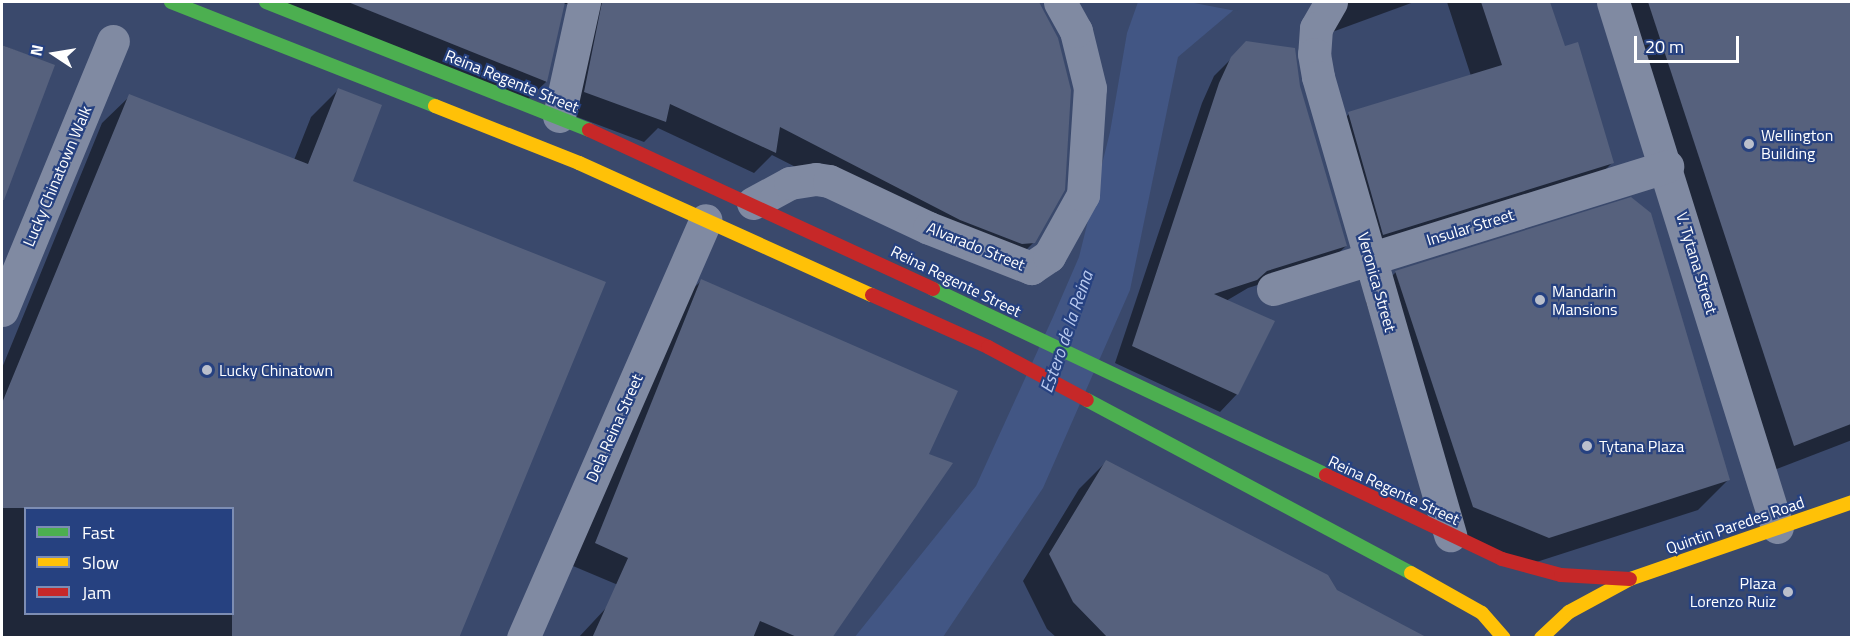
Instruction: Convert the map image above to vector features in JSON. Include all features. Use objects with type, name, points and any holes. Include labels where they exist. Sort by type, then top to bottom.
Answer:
[{"type":"main road","points":[[171,2],[579,163],[702,229],[988,347],[1086,397],[1467,603],[1482,613],[1504,638]]},
{"type":"main road","name":"Reina Regente Street","points":[[266,2],[559,117],[753,203],[1502,559],[1546,572],[1630,579]]},
{"type":"main road","name":"Quintin Paredes Road","points":[[1541,638],[1569,612],[1630,579],[1851,502]]},
{"type":"street","points":[[559,117],[584,2]]},
{"type":"street","name":"Alvarado Street","points":[[753,203],[790,183],[816,179],[829,182],[929,228],[1031,268],[1049,256],[1083,195],[1090,88],[1076,31],[1060,2]]},
{"type":"street","name":"V. Tytana Street","points":[[1613,2],[1667,166],[1778,526]]},
{"type":"street","name":"Veronica Street","points":[[1324,15],[1314,54],[1318,77],[1450,535]]},
{"type":"street","name":"Lucky Chinatown Walk","points":[[2,310],[113,42]]},
{"type":"street","name":"Insular Street","points":[[1273,289],[1667,166]]},
{"type":"street","name":"Dela Reina Street","points":[[523,638],[702,229]]},
{"type":"water","name":"Estero de la Reina","points":[[1138,2],[1243,2],[1178,57],[1130,290],[1043,488],[943,637],[854,638],[976,486],[1053,317],[1079,257],[1110,132],[1127,33]]},
{"type":"pier","points":[[1189,2],[1246,2],[1236,11]]},
{"type":"building","points":[[348,2],[565,2],[547,82]]},
{"type":"building","points":[[602,2],[1039,2],[1058,38],[1071,90],[1065,190],[1035,243],[1022,244],[960,220],[780,127],[776,153],[670,104],[666,122],[584,92]]},
{"type":"building","points":[[1481,2],[1550,2],[1565,46],[1578,42],[1614,163],[1383,235],[1348,112],[1502,65]]},
{"type":"building","name":"Wellington Building","points":[[1648,2],[1851,2],[1851,424],[1794,446]]},
{"type":"building","points":[[1246,41],[1295,48],[1300,86],[1347,246],[1267,271],[1257,280],[1214,294],[1275,321],[1238,395],[1132,346],[1219,83],[1231,57]]},
{"type":"building","points":[[2,45],[55,65],[4,200],[2,200]]},
{"type":"building","points":[[338,88],[382,105],[353,181],[606,282],[459,638],[232,638],[234,507],[2,508],[2,403],[129,94],[308,164]]},
{"type":"building","points":[[1631,197],[1651,213],[1730,480],[1549,538],[1473,507],[1395,271]]},
{"type":"building","points":[[701,279],[958,391],[929,454],[953,463],[832,638],[799,638],[760,621],[753,638],[592,638],[628,558],[595,543]]},
{"type":"building","points":[[1106,460],[1328,575],[1337,590],[1428,638],[1108,638],[1073,602],[1049,554]]},
{"type":"traffic: fast","points":[[171,2],[435,106]]},
{"type":"traffic: fast","points":[[266,2],[589,130]]},
{"type":"traffic: fast","points":[[933,289],[1326,475]]},
{"type":"traffic: fast","points":[[1087,400],[1411,573]]},
{"type":"traffic: slow","points":[[435,106],[579,163],[872,295]]},
{"type":"traffic: slow","points":[[1541,638],[1569,612],[1630,579],[1852,502]]},
{"type":"traffic: slow","points":[[1411,573],[1482,613],[1504,638]]},
{"type":"traffic: jam","points":[[589,130],[933,289]]},
{"type":"traffic: jam","points":[[872,295],[988,347],[1087,400]]},
{"type":"traffic: jam","points":[[1326,475],[1502,559],[1561,575],[1630,579]]},
{"type":"place","name":"Wellington Building","points":[[1749,144]]},
{"type":"place","name":"Mandarin Mansions","points":[[1540,300]]},
{"type":"place","name":"Lucky Chinatown","points":[[207,370]]},
{"type":"place","name":"Tytana Plaza","points":[[1587,446]]},
{"type":"place","name":"Plaza Lorenzo Ruiz","points":[[1788,592]]}]
